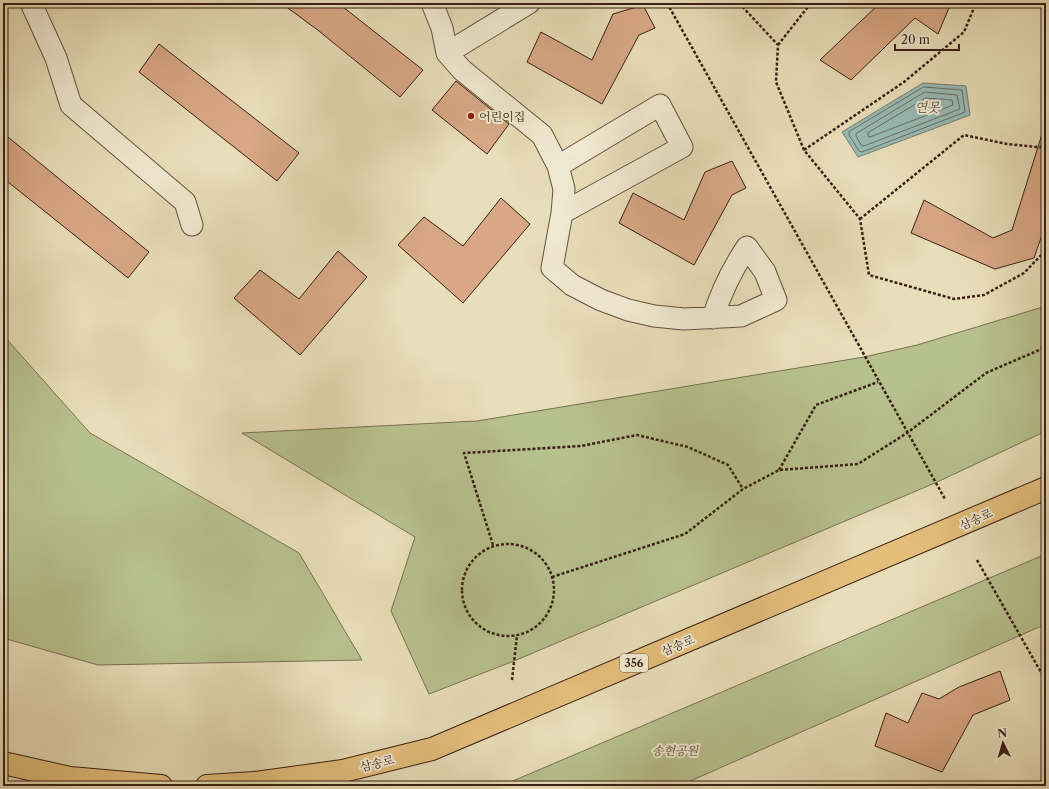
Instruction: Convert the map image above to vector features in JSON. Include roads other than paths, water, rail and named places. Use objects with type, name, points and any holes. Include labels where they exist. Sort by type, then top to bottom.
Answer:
[{"type":"main road","name":"삼송로","points":[[207,786],[254,783],[343,771],[432,749],[959,527],[1046,488]]},
{"type":"main road","points":[[3,763],[69,782],[161,786]]},
{"type":"lane","points":[[31,3],[56,58],[71,105],[185,202],[192,225]]},
{"type":"lane","points":[[432,3],[442,28],[447,53],[462,70],[542,135],[558,166],[564,189],[562,213],[552,268],[572,285],[601,300],[628,310],[647,315],[684,319],[713,318]]},
{"type":"lane","points":[[447,53],[529,3]]},
{"type":"lane","points":[[558,166],[660,105],[682,147],[562,213]]},
{"type":"water","name":"연못","points":[[923,83],[966,86],[970,115],[858,157],[842,132]]},
{"type":"place","name":"어린이집","points":[[471,116]]},
{"type":"park label","name":"송현공원","points":[[675,750]]}]
